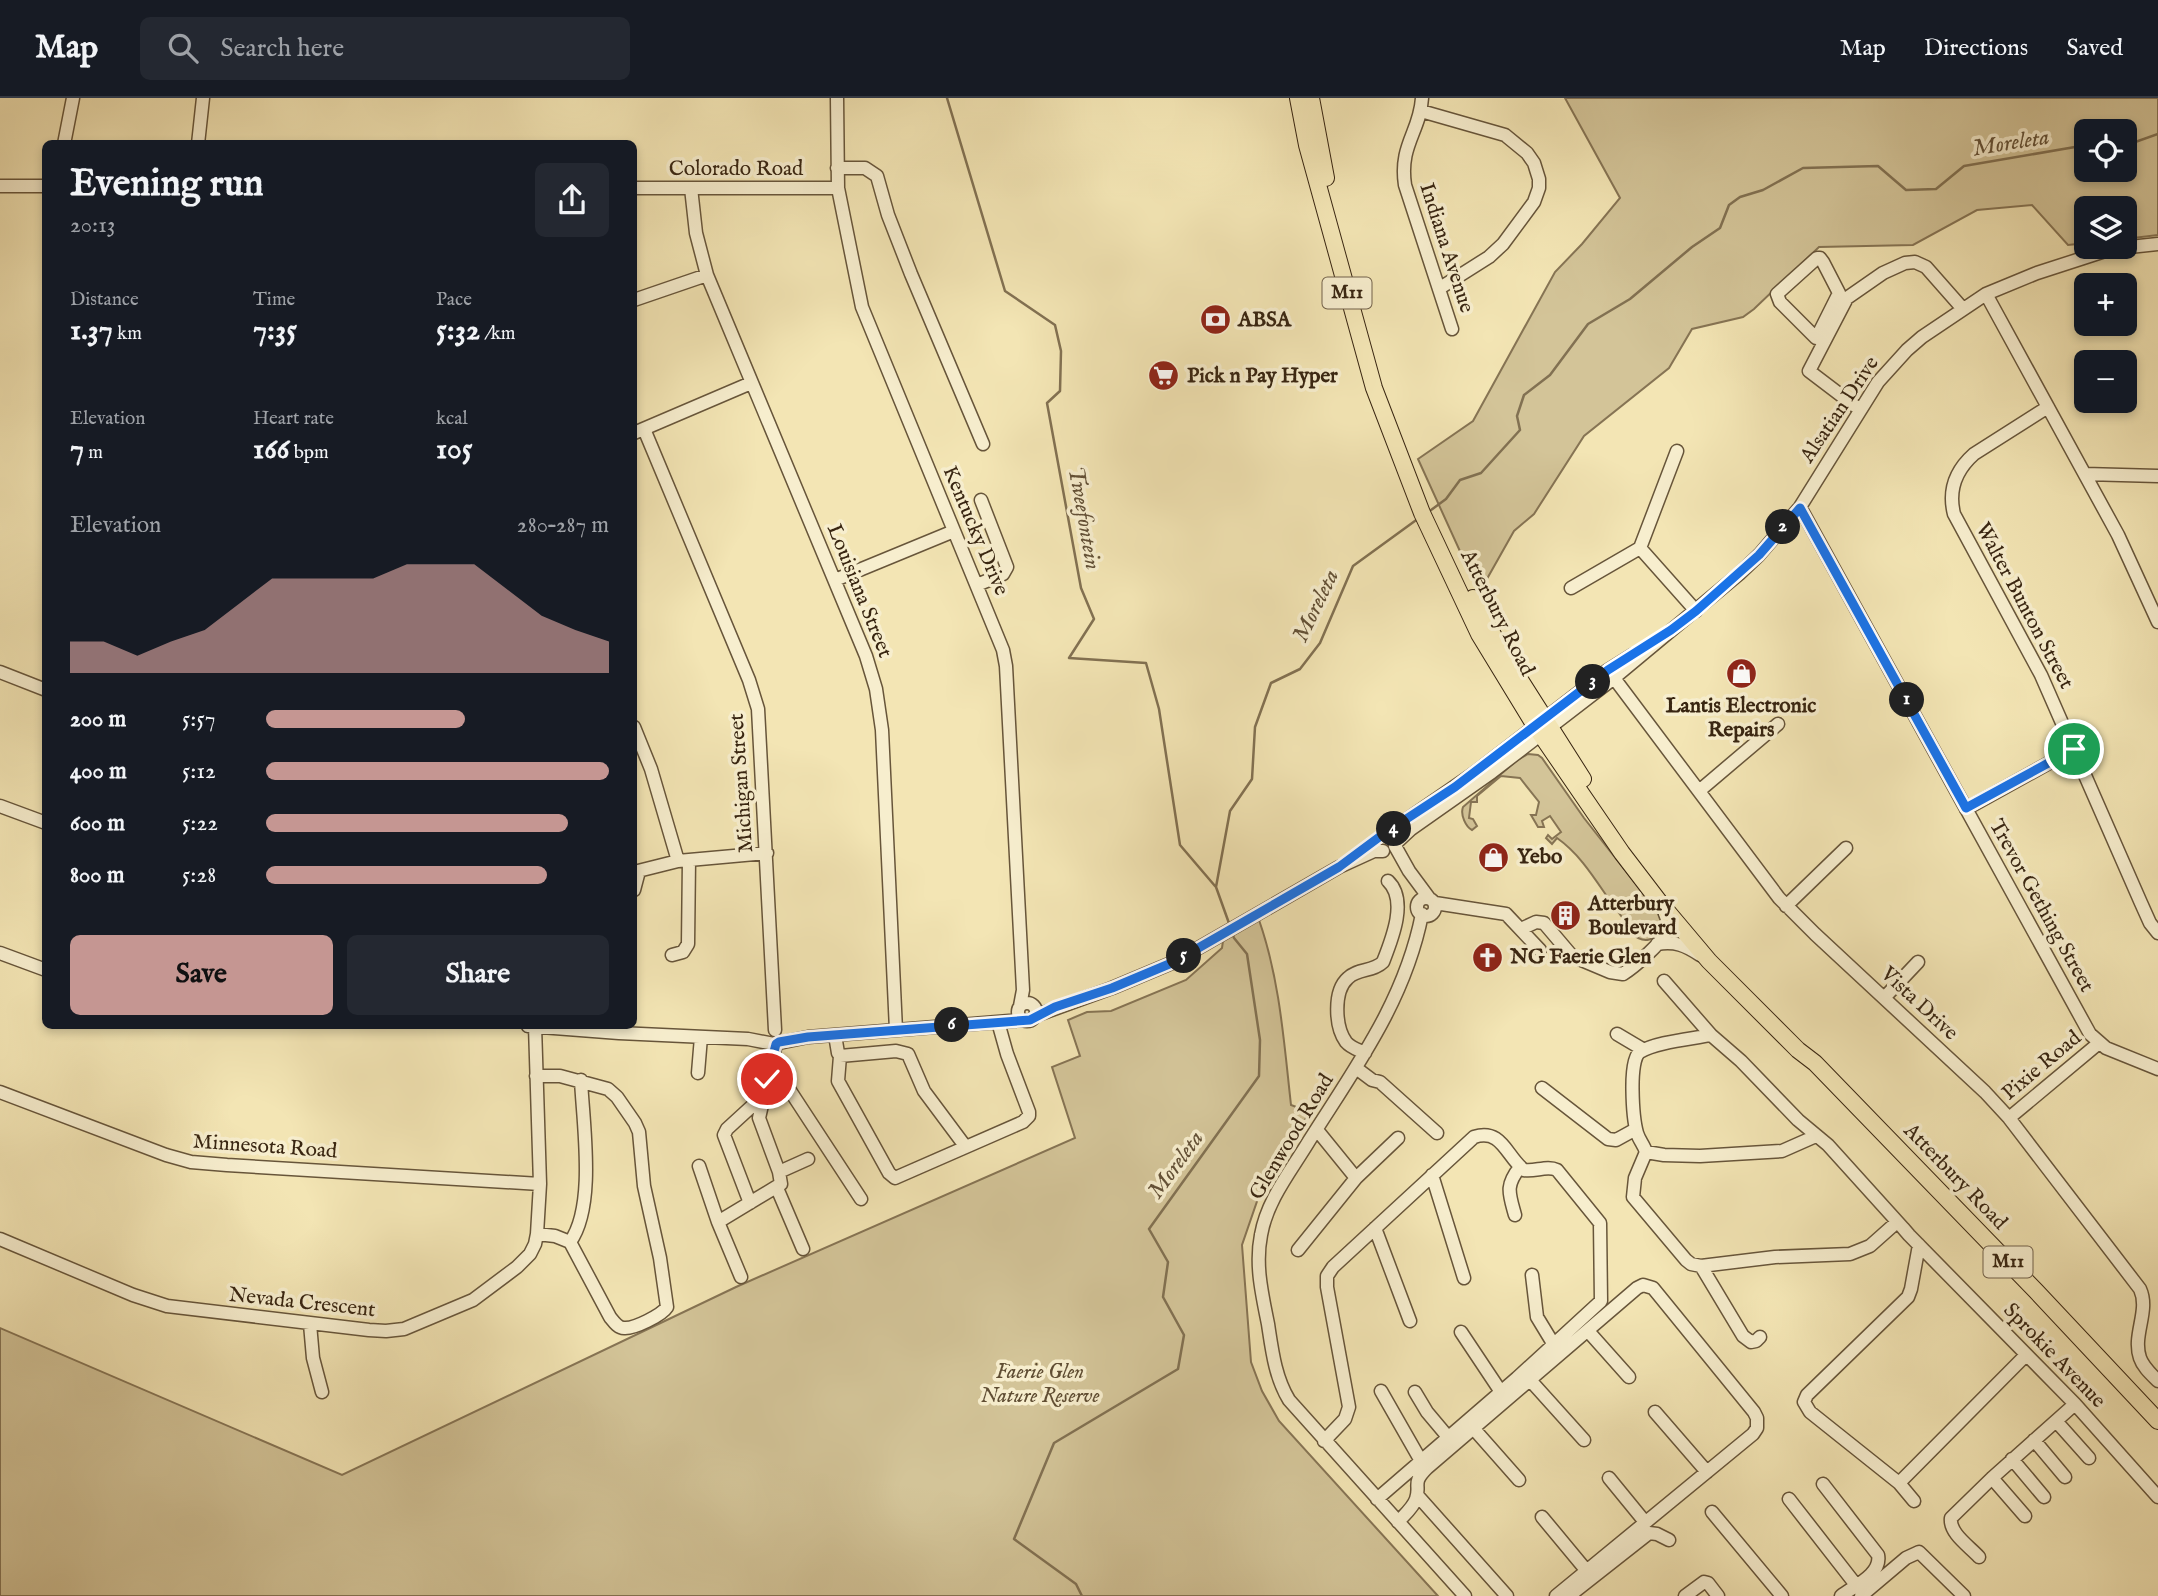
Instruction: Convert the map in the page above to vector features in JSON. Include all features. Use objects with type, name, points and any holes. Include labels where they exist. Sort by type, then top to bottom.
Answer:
[{"type":"main road","name":"Atterbury Road","points":[[1298,98],[1307,145],[1374,388],[1439,539],[1542,726],[1622,853],[1709,961],[1798,1050],[1815,1063]]},
{"type":"main road","name":"Atterbury Road","points":[[1311,98],[1330,196],[1353,288],[1417,489]]},
{"type":"main road","name":"Atterbury Road","points":[[1542,726],[1667,895],[1717,955],[1792,1034],[1815,1063],[2045,1300],[2155,1420]]},
{"type":"street","points":[[65,140],[73,98]]},
{"type":"street","points":[[199,140],[204,98]]},
{"type":"street","name":"Kentucky Drive","points":[[837,98],[838,188],[859,297],[1002,645],[1006,667],[1026,1010]]},
{"type":"street","points":[[1422,105],[1505,135],[1527,153],[1534,163],[1539,179],[1538,194],[1534,202],[1503,244],[1489,257],[1440,288]]},
{"type":"street","name":"Indiana Avenue","points":[[1422,105],[1405,151],[1403,171],[1405,185],[1452,329]]},
{"type":"street","points":[[837,169],[865,168],[877,176],[897,239],[983,444]]},
{"type":"street","points":[[0,186],[42,186]]},
{"type":"street","name":"Colorado Road","points":[[637,188],[838,188]]},
{"type":"street","name":"Louisiana Street","points":[[691,188],[696,233],[707,275],[873,676],[879,703],[896,1030]]},
{"type":"street","name":"Alsatian Drive","points":[[998,1022],[1026,1010],[1055,1007],[1112,988],[1174,962],[1339,867],[1405,834],[1476,784],[1542,726],[1696,611],[1759,555],[1800,508],[1878,382],[1922,337],[1986,294],[2037,273],[2100,252],[2128,246],[2158,244]]},
{"type":"street","points":[[1816,338],[1780,302],[1777,294],[1816,258],[1820,258],[1839,293],[1816,338],[1807,354],[1806,361],[1810,370],[1859,409]]},
{"type":"street","points":[[1810,370],[1847,299],[1883,273],[1905,263],[1915,262],[1930,271],[1963,309]]},
{"type":"street","points":[[637,299],[707,275]]},
{"type":"street","points":[[1986,294],[2118,535],[2158,622]]},
{"type":"street","points":[[639,431],[751,383]]},
{"type":"street","name":"Walter Bunton Street","points":[[2048,407],[1969,458],[1954,481],[1951,500],[1954,514],[2029,652],[2150,923],[2158,933]]},
{"type":"street","name":"Michigan Street","points":[[639,431],[754,695],[760,727],[774,1038],[760,1118],[779,1172]]},
{"type":"street","points":[[1570,588],[1640,548],[1677,451]]},
{"type":"street","points":[[2085,474],[2158,476]]},
{"type":"street","points":[[977,585],[1003,574],[1007,567],[981,500]]},
{"type":"street","name":"Trevor Gething Street","points":[[1800,508],[2083,1023],[2099,1044]]},
{"type":"street","points":[[835,580],[954,531]]},
{"type":"street","points":[[1640,548],[1696,611]]},
{"type":"street","points":[[0,673],[42,689]]},
{"type":"street","name":"Vista Drive","points":[[1611,674],[1786,906],[1985,1092],[2009,1118],[2140,1289],[2144,1308],[2139,1354],[2158,1381]]},
{"type":"street","points":[[1699,791],[1778,724]]},
{"type":"street","points":[[637,734],[684,861],[688,944],[683,951],[672,956]]},
{"type":"street","points":[[1966,808],[2074,749]]},
{"type":"street","points":[[0,806],[42,822]]},
{"type":"street","points":[[1387,844],[1409,871],[1428,907],[1450,906],[1504,913],[1540,950]]},
{"type":"street","points":[[1786,906],[1846,848]]},
{"type":"street","points":[[637,872],[684,861],[766,853]]},
{"type":"street","points":[[1365,1054],[1350,1046],[1343,1035],[1339,1015],[1340,993],[1343,983],[1352,975],[1377,967],[1383,962],[1399,903],[1395,888],[1388,881]]},
{"type":"street","points":[[1521,929],[1536,922],[1544,923],[1572,956],[1618,974],[1627,972],[1666,932],[1668,924],[1661,904]]},
{"type":"street","name":"Glenwood Road","points":[[1428,907],[1387,1015],[1269,1209],[1261,1234],[1258,1263],[1279,1380],[1292,1405],[1465,1596]]},
{"type":"street","points":[[1657,944],[1682,944],[1709,961]]},
{"type":"street","points":[[0,953],[42,969]]},
{"type":"street","points":[[1884,998],[1918,962]]},
{"type":"street","name":"Sprokie Avenue","points":[[1664,981],[1711,1035],[1828,1145],[1897,1222],[2075,1404],[2158,1497]]},
{"type":"street","points":[[580,1029],[748,1039],[801,1038],[835,1035],[896,1030],[998,1022],[1007,1054],[1030,1112],[1029,1116],[1023,1122],[898,1177],[891,1176],[838,1081],[840,1056],[835,1035]]},
{"type":"street","name":"Nevada Crescent","points":[[0,1239],[167,1306],[386,1331],[404,1329],[425,1321],[473,1300],[517,1267],[530,1254],[535,1244],[540,1184],[535,1029]]},
{"type":"street","points":[[1617,1034],[1644,1051]]},
{"type":"street","points":[[1711,1035],[1644,1051],[1636,1056],[1633,1070],[1636,1129],[1646,1153],[1635,1178],[1634,1200],[1686,1260],[1701,1266],[1775,1256],[1850,1254],[1870,1246],[1897,1222]]},
{"type":"street","points":[[698,1073],[701,1037]]},
{"type":"street","points":[[2099,1044],[2158,1069]]},
{"type":"street","name":"Pixie Road","points":[[2009,1118],[2099,1044]]},
{"type":"street","points":[[840,1056],[896,1051],[908,1054],[924,1091],[965,1146]]},
{"type":"street","points":[[1356,1068],[1372,1080],[1380,1082],[1437,1133]]},
{"type":"street","points":[[536,1076],[551,1074],[581,1080],[613,1093],[639,1132],[644,1186],[660,1258],[667,1307],[661,1314],[628,1328],[618,1326],[610,1317],[570,1242],[555,1236],[537,1234]]},
{"type":"street","points":[[767,1079],[785,1083],[861,1199]]},
{"type":"street","points":[[570,1242],[578,1229],[584,1187],[581,1080]]},
{"type":"street","points":[[1542,1088],[1608,1139],[1616,1140],[1636,1129]]},
{"type":"street","name":"Minnesota Road","points":[[0,1092],[184,1161],[540,1184]]},
{"type":"street","points":[[750,1203],[724,1135],[727,1129],[764,1096]]},
{"type":"street","points":[[1317,1129],[1356,1178]]},
{"type":"street","points":[[1324,1441],[1345,1419],[1349,1407],[1327,1287],[1327,1276],[1333,1267],[1471,1139],[1480,1135],[1496,1138],[1520,1167],[1529,1171],[1553,1168],[1557,1170],[1600,1223],[1601,1301],[1377,1499]]},
{"type":"street","points":[[1646,1153],[1700,1156],[1782,1151],[1816,1136]]},
{"type":"street","points":[[1298,1250],[1356,1178],[1398,1138]]},
{"type":"street","points":[[718,1222],[777,1188],[782,1181],[779,1172],[808,1159]]},
{"type":"street","points":[[699,1167],[741,1277]]},
{"type":"street","points":[[1515,1215],[1509,1186],[1520,1167]]},
{"type":"street","points":[[1432,1175],[1464,1278]]},
{"type":"street","points":[[777,1188],[803,1249]]},
{"type":"street","points":[[1375,1228],[1410,1321]]},
{"type":"street","points":[[1914,1501],[1899,1483],[1810,1412],[1804,1402],[1807,1395],[1908,1297],[1919,1245]]},
{"type":"street","points":[[1701,1266],[1743,1336],[1751,1342],[1760,1337]]},
{"type":"street","points":[[1532,1275],[1537,1317],[1554,1345]]},
{"type":"street","points":[[1398,1522],[1413,1504],[1419,1476],[1637,1288],[1647,1286],[1656,1291],[1757,1418],[1756,1431],[1556,1596]]},
{"type":"street","points":[[310,1324],[313,1358],[322,1392]]},
{"type":"street","points":[[1588,1331],[1629,1377]]},
{"type":"street","points":[[1461,1332],[1501,1392]]},
{"type":"street","points":[[1899,1483],[2026,1355]]},
{"type":"street","points":[[1530,1380],[1584,1440]]},
{"type":"street","points":[[1381,1391],[1421,1461]]},
{"type":"street","points":[[1415,1392],[1427,1412],[1448,1437]]},
{"type":"street","points":[[1979,1557],[1953,1529],[1951,1520],[2012,1459],[2075,1404]]},
{"type":"street","points":[[1655,1412],[1707,1472]]},
{"type":"street","points":[[2056,1422],[2089,1458]]},
{"type":"street","points":[[1474,1429],[1519,1480]]},
{"type":"street","points":[[2034,1440],[2065,1477]]},
{"type":"street","points":[[2012,1459],[2044,1497]]},
{"type":"street","points":[[1609,1478],[1645,1522]]},
{"type":"street","points":[[1992,1478],[2025,1516]]},
{"type":"street","points":[[1823,1483],[1878,1555],[1879,1564],[1876,1570],[1859,1590]]},
{"type":"street","points":[[1417,1495],[1507,1596]]},
{"type":"street","points":[[1789,1499],[1859,1590]]},
{"type":"street","points":[[1712,1512],[1782,1596]]},
{"type":"street","points":[[1542,1517],[1586,1570]]},
{"type":"street","points":[[1569,1596],[1649,1533],[1669,1540]]},
{"type":"street","points":[[1841,1596],[1859,1590],[1876,1591],[1906,1558],[1919,1552],[1964,1596]]},
{"type":"street","points":[[1685,1596],[1704,1582],[1708,1583],[1718,1596]]},
{"type":"green space","points":[[1565,98],[2158,98],[2158,235],[2137,238],[2137,196],[2074,196],[2074,244],[2068,245],[2032,205],[1977,210],[1913,245],[1819,247],[1743,317],[1692,329],[1669,368],[1584,436],[1534,514],[1514,531],[1479,593],[1418,459],[1473,421],[1555,272],[1620,198]]},
{"type":"green space","points":[[1528,754],[1542,758],[1584,818],[1661,916],[1664,925],[1653,938],[1645,940],[1631,933],[1633,930],[1579,858],[1557,838],[1552,844],[1546,838],[1548,835],[1552,839],[1561,832],[1550,816],[1542,821],[1544,827],[1538,827],[1531,815],[1536,815],[1539,802],[1520,778],[1501,776],[1477,796],[1477,802],[1471,802],[1469,818],[1473,819],[1477,826],[1472,830],[1466,824],[1462,814],[1463,807],[1516,761]]},
{"type":"green space","name":"Faerie Glen Nature Reserve","points":[[1259,920],[1277,989],[1291,1105],[1310,1112],[1263,1184],[1242,1245],[1251,1362],[1262,1391],[1279,1421],[1438,1596],[0,1596],[0,1328],[342,1475],[736,1287],[1075,1138],[1052,1067],[1080,1056],[1068,1020],[1087,1012],[1111,1011],[1186,980],[1222,948],[1223,941]]},
{"type":"waterway","name":"Tweefontein","points":[[947,98],[1005,291],[1055,325],[1061,351],[1060,391],[1047,403],[1081,588],[1094,619],[1069,658],[1146,663],[1159,709],[1180,845],[1215,886]]},
{"type":"waterway","name":"Moreleta","points":[[2137,141],[2158,134]]},
{"type":"waterway","name":"Moreleta","points":[[1427,513],[1446,499],[1460,480],[1481,473],[1520,430],[1517,416],[1524,395],[1550,375],[1588,324],[1630,299],[1692,247],[1720,228],[1729,205],[1740,197],[1763,190],[1803,168],[1878,166],[1906,190],[1936,189],[1964,166],[2074,147]]},
{"type":"waterway","name":"Moreleta","points":[[1230,926],[1216,887],[1230,811],[1252,779],[1255,727],[1271,683],[1300,669],[1320,643],[1353,566],[1419,518]]},
{"type":"waterway","name":"Moreleta","points":[[1082,1596],[1076,1584],[1014,1539],[1054,1443],[1178,1369],[1184,1335],[1163,1297],[1168,1262],[1149,1229],[1259,1076],[1260,1040],[1247,954],[1232,933]]},
{"type":"place","name":"ABSA","points":[[1215,320]]},
{"type":"place","name":"Pick n Pay Hyper","points":[[1164,376]]},
{"type":"place","name":"Lantis Electronic Repairs","points":[[1741,674]]},
{"type":"place","name":"Yebo","points":[[1494,857]]},
{"type":"place","name":"Atterbury Boulevard","points":[[1565,916]]},
{"type":"place","name":"NG Faerie Glen","points":[[1487,957]]},
{"type":"route","points":[[767,1079],[776,1044],[779,1042],[808,1037],[1030,1020],[1055,1007],[1112,988],[1174,962],[1339,867],[1455,787],[1608,670],[1696,611],[1759,555],[1800,508],[1966,808],[2074,749]]}]
